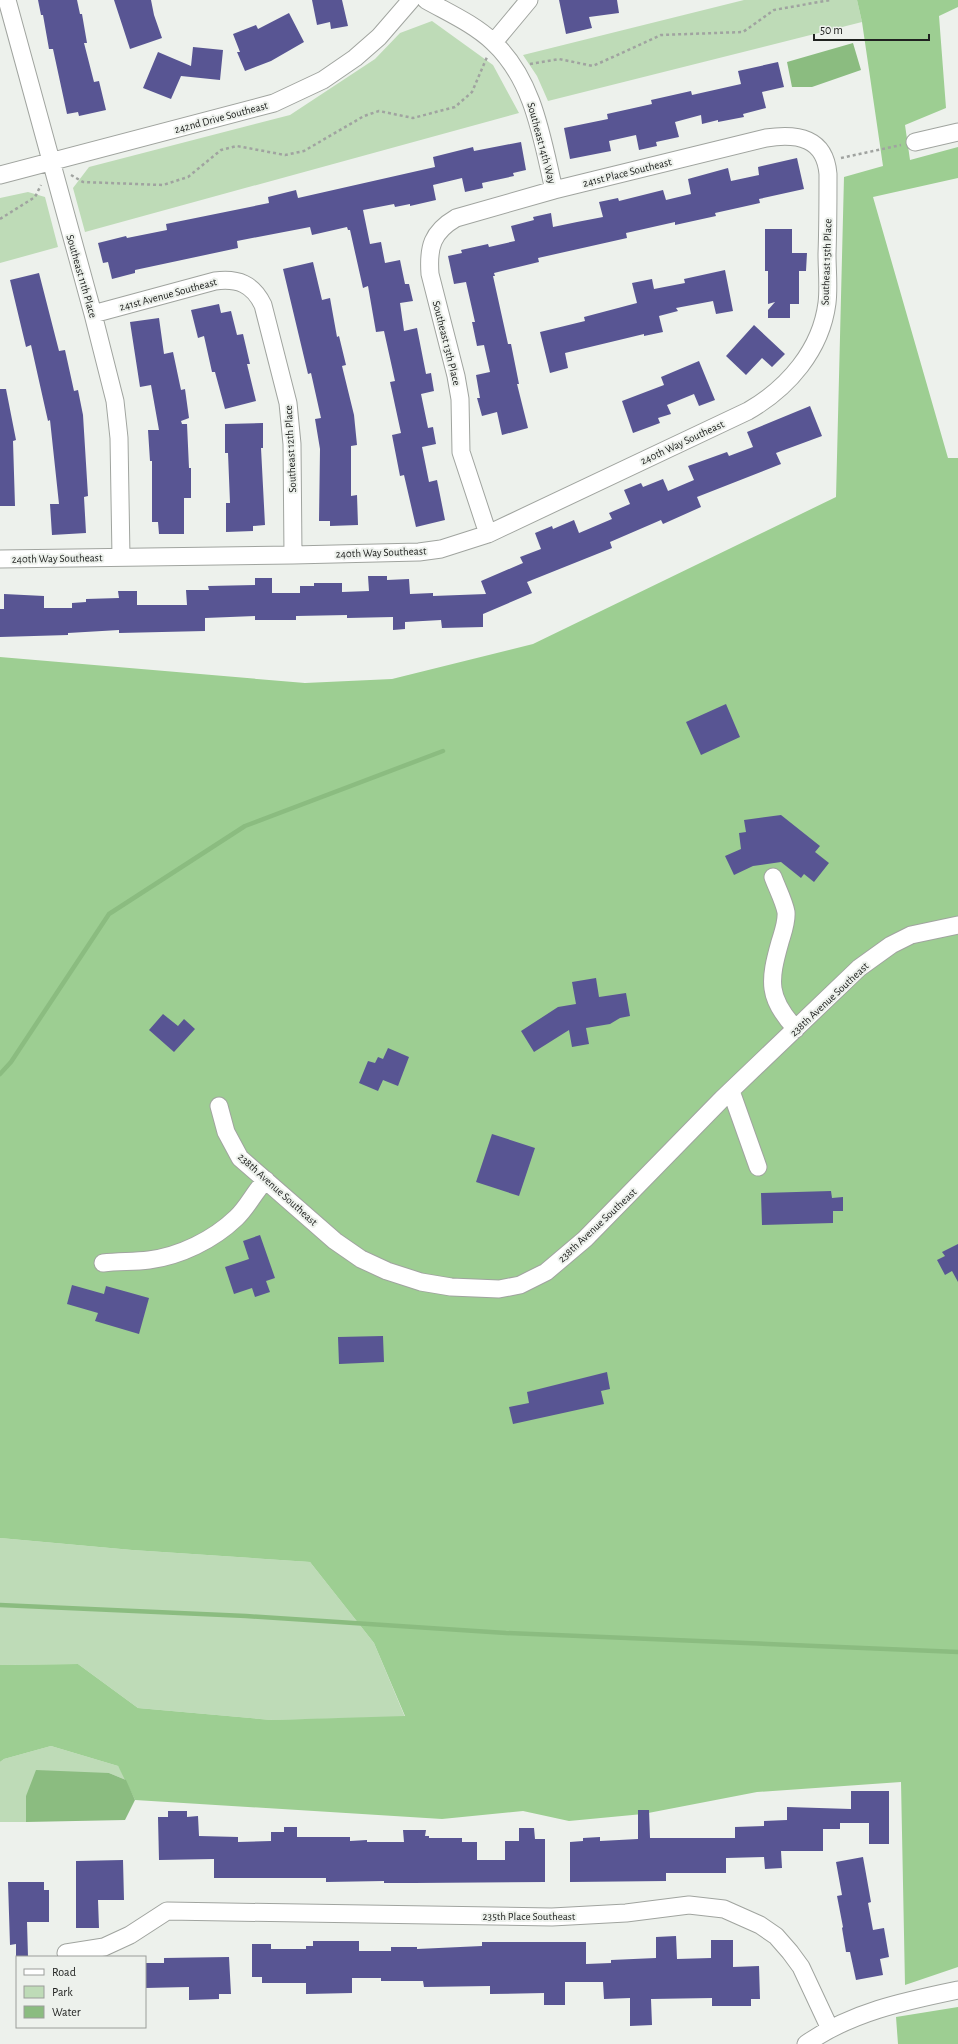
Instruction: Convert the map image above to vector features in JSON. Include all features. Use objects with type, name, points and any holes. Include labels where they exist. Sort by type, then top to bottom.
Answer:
[{"type":"street","name":"Southeast 11th Place","points":[[7,0],[50,162],[93,314],[115,401],[119,438],[121,557]]},
{"type":"street","name":"242nd Drive Southeast","points":[[0,175],[274,103],[298,93],[323,80],[355,58],[379,37],[411,0]]},
{"type":"street","name":"Southeast 14th Way","points":[[426,0],[461,19],[494,42],[514,67],[528,93],[537,116],[554,190]]},
{"type":"street","points":[[494,42],[529,0]]},
{"type":"street","points":[[915,142],[958,132]]},
{"type":"street","name":"241st Place Southeast","points":[[431,245],[436,234],[444,224],[456,218],[554,190],[782,135],[796,136],[810,142],[821,150],[827,162]]},
{"type":"street","name":"Southeast 15th Place","points":[[806,358],[819,332],[827,303],[827,162]]},
{"type":"street","name":"Southeast 13th Place","points":[[431,245],[429,258],[430,274],[459,393],[461,452],[488,534]]},
{"type":"street","name":"241st Avenue Southeast","points":[[93,314],[215,281],[231,279],[242,283]]},
{"type":"street","name":"Southeast 12th Place","points":[[242,283],[259,297],[263,305],[288,403],[292,444],[293,555]]},
{"type":"street","name":"240th Way Southeast","points":[[0,559],[293,555],[419,552],[441,549],[488,534],[748,411],[780,389],[806,358]]},
{"type":"street","points":[[773,878],[786,911],[785,924],[772,970],[773,993],[777,1006],[782,1014],[796,1029]]},
{"type":"street","name":"238th Avenue Southeast","points":[[219,1106],[226,1132],[240,1158],[335,1241],[361,1259],[421,1282],[451,1287],[499,1288],[520,1285],[546,1272],[585,1239],[731,1091],[859,968],[891,945],[911,935],[958,925]]},
{"type":"street","points":[[731,1091],[758,1167]]},
{"type":"street","points":[[103,1263],[121,1260],[148,1260],[170,1256],[188,1249],[235,1219],[266,1180]]},
{"type":"street","name":"235th Place Southeast","points":[[66,1953],[104,1947],[130,1935],[167,1911],[552,1917],[626,1913],[689,1905],[724,1909],[760,1925],[776,1936],[801,1967],[830,2029]]},
{"type":"street","points":[[806,2044],[846,2020],[904,2001],[958,1990]]},
{"type":"path","points":[[514,67],[559,59],[593,66],[661,35],[743,32],[774,10],[830,0]]},
{"type":"path","points":[[0,219],[36,198],[50,162],[83,182],[163,185],[188,177],[221,150],[237,146],[285,155],[304,151],[364,116],[379,111],[413,118],[455,107],[472,92],[494,42]]},
{"type":"path","points":[[827,162],[915,142]]},
{"type":"green space","points":[[744,0],[857,0],[862,22],[548,101],[537,76],[523,55]]},
{"type":"green space","points":[[432,21],[493,65],[519,113],[85,232],[73,188],[89,167],[290,115],[375,59],[400,33]]},
{"type":"green space","points":[[28,192],[45,197],[58,247],[0,263],[0,198]]},
{"type":"green space","points":[[0,1538],[132,1550],[310,1562],[374,1643],[405,1717],[272,1720],[138,1708],[78,1664],[0,1665]]},
{"type":"green space","points":[[51,1746],[118,1766],[126,1780],[109,1773],[26,1796],[26,1822],[0,1822],[0,1762],[4,1759]]},
{"type":"shaded area","points":[[857,0],[958,0],[958,7],[939,16],[946,108],[905,125],[910,160],[958,147],[958,178],[873,197],[948,458],[958,458],[958,1967],[905,1985],[901,1782],[757,1792],[643,1814],[569,1821],[523,1811],[442,1819],[135,1800],[118,1766],[51,1746],[4,1759],[0,1762],[0,1665],[78,1664],[138,1708],[272,1720],[405,1716],[374,1643],[310,1562],[132,1550],[0,1538],[0,657],[305,683],[392,679],[533,644],[836,497],[844,177],[883,166],[862,22]]},
{"type":"shaded area","points":[[958,2007],[958,2044],[898,2044],[896,2017]]},
{"type":"water","points":[[853,43],[861,70],[812,87],[792,87],[787,62]]},
{"type":"water","points":[[36,1770],[109,1773],[126,1780],[135,1800],[125,1820],[26,1822],[26,1796]]},
{"type":"building","points":[[38,0],[77,0],[80,14],[82,14],[87,43],[84,43],[94,82],[99,81],[106,110],[79,116],[78,112],[67,114],[53,49],[49,49],[43,15],[41,15]]},
{"type":"building","points":[[114,0],[151,0],[154,15],[162,38],[130,49]]},
{"type":"building","points":[[312,0],[342,0],[348,26],[331,29],[330,22],[317,25]]},
{"type":"building","points":[[559,0],[617,0],[619,13],[589,17],[592,28],[566,34]]},
{"type":"building","points":[[289,13],[304,42],[271,61],[245,71],[237,52],[240,52],[233,34],[256,25],[258,29]]},
{"type":"building","points":[[193,47],[223,50],[220,80],[181,76],[171,99],[143,88],[158,52],[191,66]]},
{"type":"building","points":[[778,62],[784,87],[762,92],[766,108],[743,114],[744,117],[718,122],[718,120],[702,124],[701,115],[675,122],[679,137],[656,142],[657,146],[639,150],[636,135],[609,141],[611,151],[570,159],[564,128],[608,119],[607,114],[652,104],[651,100],[691,91],[692,95],[741,84],[738,71]]},
{"type":"building","points":[[521,142],[526,170],[513,173],[514,176],[482,183],[483,188],[465,192],[462,178],[433,185],[436,200],[410,206],[410,204],[395,207],[394,204],[363,210],[370,244],[381,242],[385,263],[400,260],[405,284],[409,284],[413,301],[400,303],[404,331],[417,328],[426,374],[431,373],[434,391],[421,394],[428,428],[433,427],[436,444],[422,447],[429,482],[437,480],[445,520],[416,527],[404,475],[400,476],[392,435],[401,433],[390,382],[395,381],[384,331],[376,332],[368,286],[363,288],[350,230],[348,230],[347,227],[312,235],[310,227],[237,241],[238,248],[135,270],[135,273],[112,279],[108,262],[103,263],[98,243],[126,236],[127,238],[167,230],[166,224],[269,203],[268,197],[296,190],[298,198],[435,167],[433,157],[473,147],[474,151]]},
{"type":"building","points":[[797,158],[804,189],[759,199],[760,203],[715,213],[716,216],[675,225],[675,222],[626,233],[627,238],[538,258],[539,262],[494,273],[495,276],[493,276],[508,344],[511,344],[519,384],[517,384],[528,428],[502,435],[497,412],[482,416],[477,398],[480,398],[476,375],[490,372],[484,345],[477,346],[472,322],[475,322],[466,282],[454,284],[448,256],[462,253],[461,250],[488,244],[489,247],[515,241],[511,226],[534,220],[533,217],[551,213],[553,227],[603,217],[599,202],[618,198],[619,201],[663,190],[666,200],[691,194],[688,179],[728,168],[731,181],[759,175],[758,167]]},
{"type":"building","points":[[765,229],[792,229],[792,253],[807,253],[806,271],[799,271],[799,304],[790,304],[790,318],[768,318],[768,310],[775,302],[768,304],[768,271],[765,271]]},
{"type":"building","points":[[313,262],[322,300],[330,298],[337,337],[339,336],[346,365],[342,366],[354,415],[357,445],[351,446],[351,496],[357,495],[358,525],[330,526],[330,521],[319,521],[320,449],[315,419],[321,418],[311,373],[308,374],[283,269]]},
{"type":"building","points":[[725,270],[733,311],[716,314],[713,301],[676,308],[678,311],[659,316],[663,332],[644,336],[644,334],[565,353],[568,368],[550,373],[540,332],[585,321],[584,317],[637,303],[632,283],[652,279],[654,289],[685,283],[684,279]]},
{"type":"building","points":[[39,273],[59,351],[65,350],[74,391],[78,390],[83,415],[88,496],[84,497],[86,533],[52,535],[50,504],[59,504],[50,420],[48,421],[31,345],[26,347],[10,280]]},
{"type":"building","points":[[219,304],[221,313],[231,311],[237,335],[243,334],[250,364],[247,364],[256,401],[225,409],[215,372],[212,372],[204,336],[198,338],[191,310]]},
{"type":"building","points":[[159,318],[164,354],[173,352],[181,390],[185,389],[189,418],[181,421],[182,424],[187,424],[189,468],[191,468],[191,498],[184,498],[184,534],[159,534],[158,522],[152,522],[152,461],[150,461],[148,430],[159,430],[151,385],[140,387],[130,322]]},
{"type":"building","points":[[754,325],[785,354],[772,367],[762,358],[746,375],[726,356]]},
{"type":"building","points":[[699,361],[715,400],[699,406],[694,394],[667,405],[671,414],[658,418],[660,423],[633,433],[622,401],[664,385],[661,377]]},
{"type":"building","points":[[0,389],[6,389],[16,440],[13,441],[15,506],[0,506]]},
{"type":"building","points":[[810,406],[822,436],[776,453],[781,464],[697,497],[701,507],[663,524],[661,520],[610,542],[612,548],[527,582],[532,593],[483,614],[483,627],[442,628],[441,620],[405,622],[405,629],[393,630],[393,617],[347,618],[347,615],[296,616],[296,620],[255,620],[255,616],[205,618],[205,631],[119,633],[119,630],[68,633],[68,635],[0,637],[0,609],[4,609],[4,594],[44,596],[44,608],[72,608],[72,603],[86,602],[86,599],[119,598],[118,591],[137,591],[137,605],[187,605],[186,590],[209,590],[208,586],[255,585],[255,578],[272,578],[272,593],[300,593],[300,586],[314,586],[314,583],[342,583],[342,592],[369,591],[368,576],[387,576],[387,580],[409,579],[410,594],[433,593],[433,596],[486,594],[481,581],[523,563],[520,557],[541,549],[535,533],[552,526],[553,529],[574,520],[579,533],[612,519],[609,513],[630,504],[624,490],[641,483],[643,487],[663,479],[668,491],[694,480],[688,466],[727,452],[729,456],[753,447],[747,432]]},
{"type":"building","points":[[263,423],[263,448],[261,448],[265,525],[253,526],[253,531],[226,532],[226,503],[230,503],[228,453],[225,453],[225,424]]},
{"type":"building","points":[[726,704],[740,737],[701,755],[686,722]]},
{"type":"building","points":[[781,815],[820,846],[815,852],[829,863],[814,882],[804,874],[801,878],[781,862],[753,866],[734,875],[725,856],[741,849],[739,833],[746,832],[744,820]]},
{"type":"building","points":[[596,978],[599,997],[626,993],[630,1016],[620,1018],[610,1024],[586,1028],[589,1044],[572,1047],[569,1030],[534,1052],[521,1031],[558,1007],[576,1004],[572,982]]},
{"type":"building","points":[[163,1014],[178,1026],[184,1019],[195,1029],[174,1052],[149,1030]]},
{"type":"building","points":[[388,1048],[409,1057],[398,1086],[383,1080],[378,1091],[359,1083],[368,1061],[375,1063],[378,1057],[383,1059]]},
{"type":"building","points":[[492,1134],[535,1148],[519,1196],[476,1182]]},
{"type":"building","points":[[831,1191],[832,1198],[843,1197],[843,1211],[833,1211],[833,1223],[762,1225],[761,1193]]},
{"type":"building","points":[[260,1235],[275,1278],[266,1281],[270,1292],[255,1297],[252,1288],[234,1294],[225,1267],[249,1259],[243,1241]]},
{"type":"building","points":[[958,1244],[958,1282],[952,1271],[945,1275],[937,1260],[945,1256],[942,1252]]},
{"type":"building","points":[[72,1285],[104,1294],[106,1286],[149,1298],[139,1334],[95,1321],[98,1313],[67,1304]]},
{"type":"building","points":[[383,1336],[384,1362],[339,1364],[338,1337]]},
{"type":"building","points":[[607,1372],[610,1389],[601,1391],[604,1404],[513,1424],[509,1407],[529,1403],[527,1392]]},
{"type":"building","points":[[851,1791],[889,1791],[889,1844],[869,1844],[869,1823],[840,1823],[840,1829],[823,1829],[823,1851],[781,1851],[782,1868],[765,1869],[764,1857],[726,1858],[726,1873],[666,1873],[666,1881],[570,1882],[570,1842],[583,1841],[583,1838],[600,1837],[600,1841],[638,1839],[638,1810],[649,1810],[650,1838],[735,1838],[735,1827],[764,1826],[764,1821],[787,1820],[787,1807],[851,1809]]},
{"type":"building","points":[[168,1811],[187,1811],[187,1817],[198,1816],[199,1836],[238,1837],[238,1842],[271,1841],[271,1832],[284,1832],[284,1827],[297,1827],[297,1837],[350,1837],[350,1841],[367,1840],[367,1842],[404,1842],[403,1830],[426,1830],[425,1836],[429,1836],[429,1838],[462,1838],[462,1842],[477,1842],[477,1860],[505,1860],[505,1841],[519,1841],[519,1828],[534,1828],[535,1839],[545,1839],[545,1882],[384,1883],[384,1881],[326,1882],[326,1878],[214,1878],[214,1859],[159,1860],[158,1817],[168,1817]]},
{"type":"building","points":[[863,1857],[871,1902],[868,1903],[873,1930],[884,1928],[889,1957],[880,1959],[883,1975],[856,1980],[850,1952],[846,1952],[837,1896],[842,1895],[836,1862]]},
{"type":"building","points":[[123,1860],[124,1900],[98,1900],[99,1928],[76,1928],[76,1861]]},
{"type":"building","points":[[8,1882],[44,1882],[44,1890],[49,1890],[49,1922],[27,1922],[28,1956],[16,1956],[16,1944],[10,1945]]},
{"type":"building","points":[[676,1936],[677,1959],[711,1958],[711,1940],[733,1940],[733,1967],[759,1966],[760,1999],[751,1999],[751,2006],[712,2006],[712,1998],[651,1999],[652,2025],[630,2026],[630,1998],[604,1999],[603,1982],[565,1982],[565,2005],[544,2005],[544,1993],[490,1994],[490,1986],[424,1987],[423,1981],[381,1981],[381,1978],[352,1978],[352,1993],[306,1994],[306,1983],[262,1983],[262,1977],[252,1977],[252,1944],[271,1944],[271,1949],[306,1949],[306,1946],[313,1946],[313,1941],[359,1941],[359,1951],[391,1951],[391,1947],[417,1947],[417,1949],[482,1946],[482,1942],[586,1942],[586,1964],[611,1963],[611,1960],[656,1958],[656,1937]]},
{"type":"building","points":[[229,1957],[231,1994],[219,1994],[219,1999],[189,2000],[189,1987],[146,1988],[146,1963],[164,1963],[164,1958]]},
{"type":"waterway","points":[[0,1074],[11,1062],[109,914],[245,826],[443,751]]},
{"type":"waterway","points":[[0,1605],[246,1616],[506,1633],[958,1652]]}]
